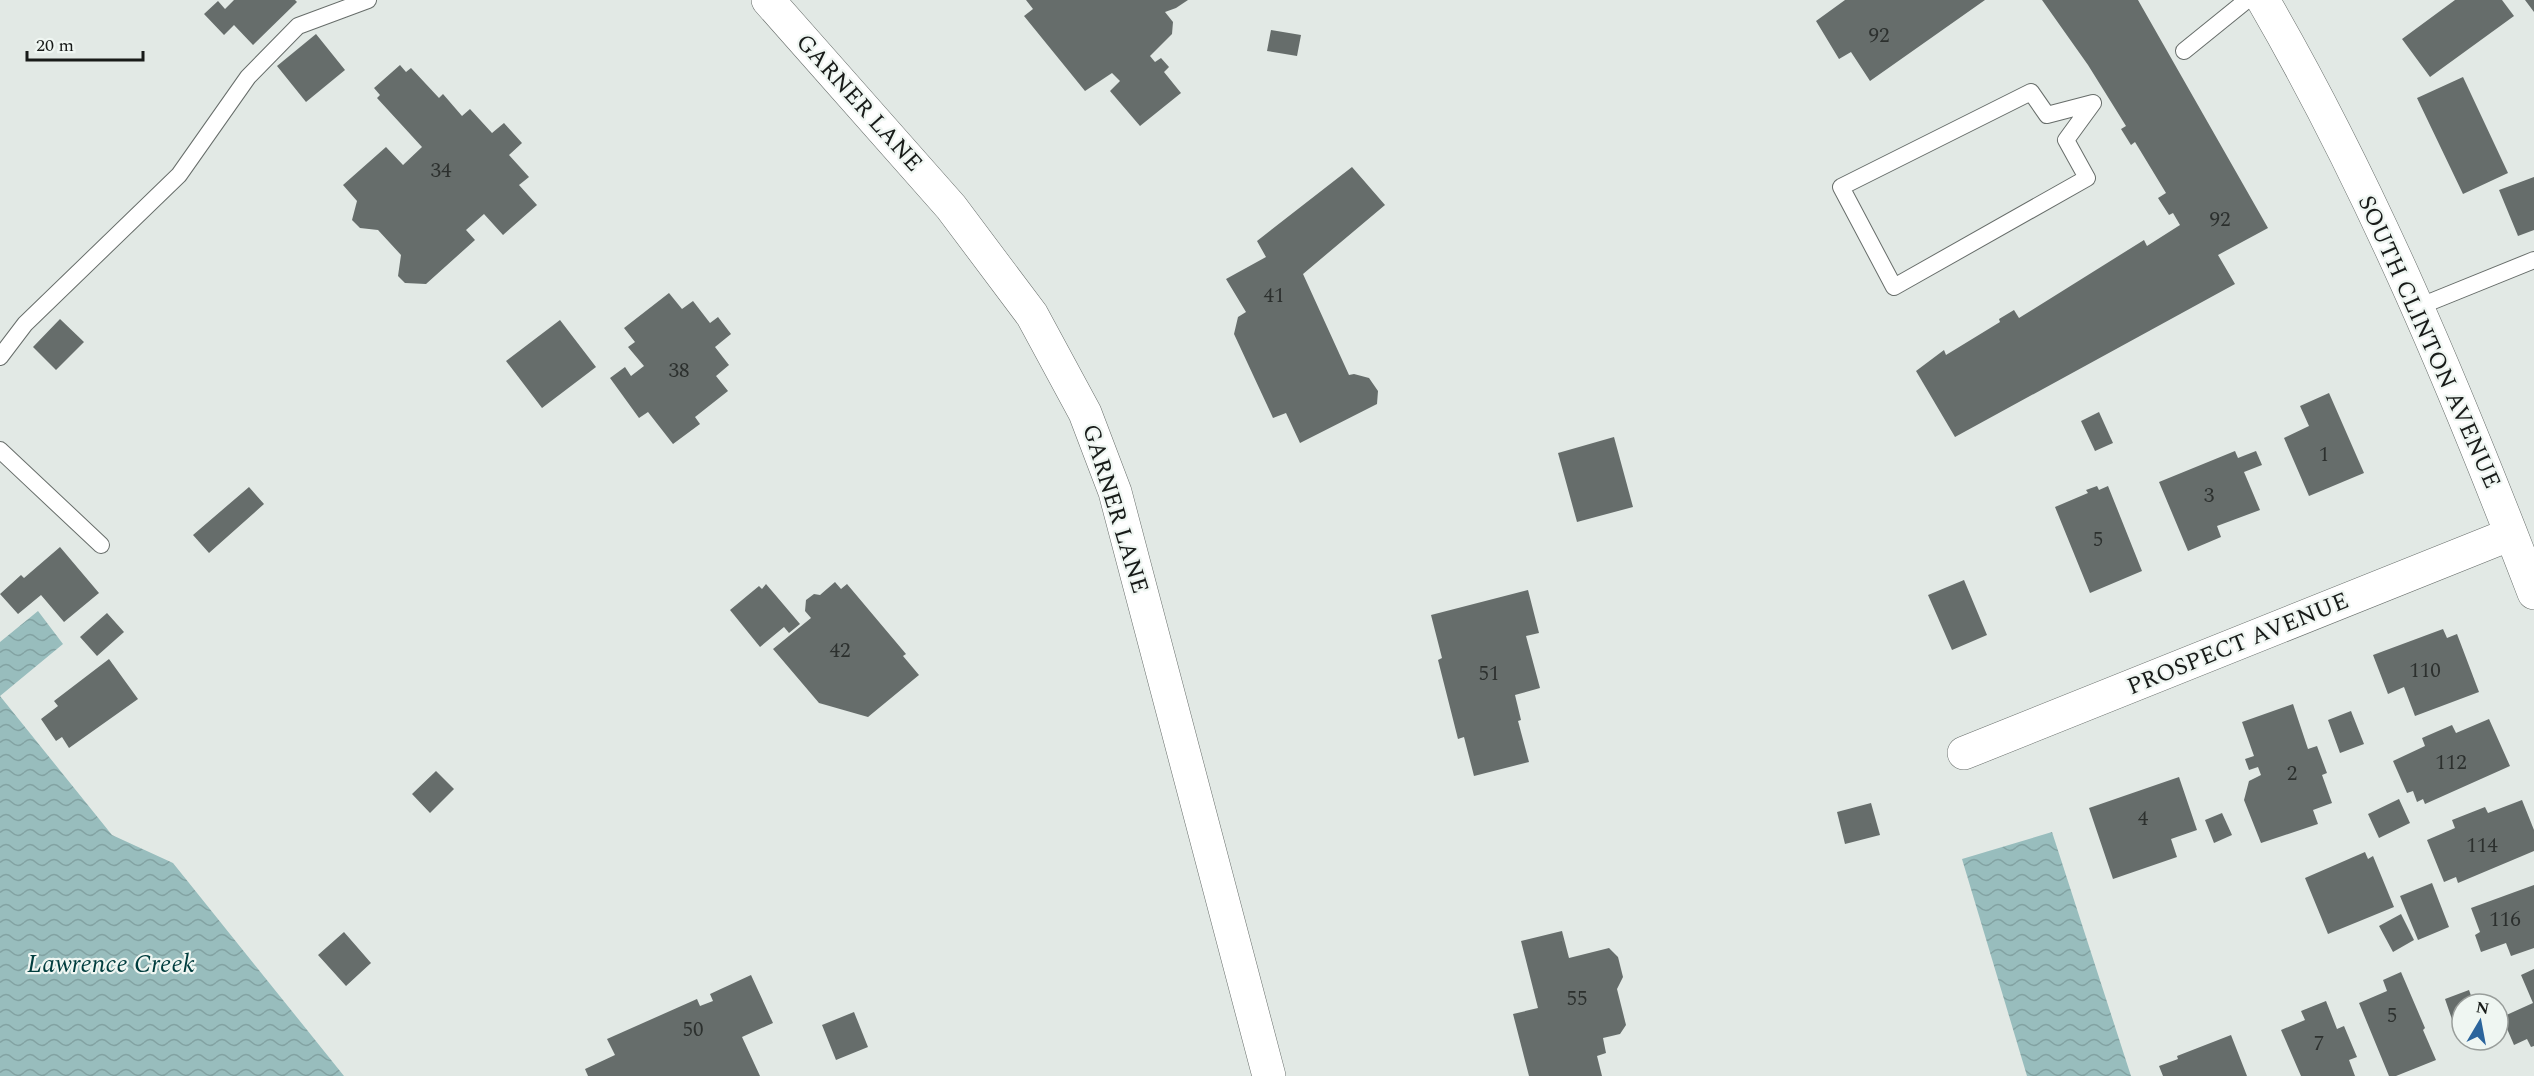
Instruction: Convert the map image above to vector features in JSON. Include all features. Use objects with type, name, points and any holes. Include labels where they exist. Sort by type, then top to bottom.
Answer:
[{"type":"street","name":"GARNER LANE","points":[[768,0],[951,207],[1032,315],[1085,413],[1115,492],[1269,1076]]},
{"type":"street","name":"SOUTH CLINTON AVENUE","points":[[2263,0],[2303,71],[2405,274],[2534,593]]},
{"type":"street","name":"PROSPECT AVENUE","points":[[1964,753],[2511,534]]},
{"type":"lane","points":[[0,357],[25,324],[179,175],[248,77],[298,26],[368,0]]},
{"type":"lane","points":[[2184,51],[2247,0]]},
{"type":"lane","points":[[2031,92],[2047,115],[2093,104],[2066,140],[2087,178],[1894,287],[1841,187],[2031,92]]},
{"type":"lane","points":[[2418,307],[2534,260]]},
{"type":"lane","points":[[0,450],[101,545]]},
{"type":"water","points":[[38,611],[63,644],[0,696],[0,642]]},
{"type":"water","name":"Lawrence Creek","points":[[0,696],[112,835],[173,863],[344,1076],[0,1076]]},
{"type":"water","points":[[2052,832],[2131,1076],[2027,1076],[1962,859]]},
{"type":"building","points":[[234,0],[295,0],[297,2],[253,45],[234,25],[224,35],[204,14],[218,1],[225,9]]},
{"type":"building","points":[[1026,0],[1188,0],[1165,12],[1173,22],[1172,34],[1150,56],[1155,62],[1161,58],[1169,67],[1164,72],[1181,93],[1140,126],[1110,91],[1120,81],[1112,73],[1085,91],[1024,16],[1033,9]]},
{"type":"building","points":[[1845,0],[1985,0],[1870,81],[1851,52],[1839,59],[1816,21]]},
{"type":"building","points":[[2042,0],[2138,0],[2268,228],[2218,255],[2235,284],[1955,437],[1916,371],[1944,350],[1946,355],[2000,322],[1999,319],[2014,310],[2019,318],[2144,240],[2147,246],[2180,225],[2173,213],[2169,215],[2158,198],[2166,193],[2135,142],[2131,145],[2121,129],[2126,126],[2088,65]]},
{"type":"building","points":[[2455,0],[2502,0],[2514,16],[2430,77],[2402,39]]},
{"type":"building","points":[[2525,0],[2534,0],[2534,12]]},
{"type":"building","points":[[1271,30],[1301,35],[1297,56],[1267,51]]},
{"type":"building","points":[[316,34],[345,70],[306,102],[277,66]]},
{"type":"building","points":[[400,65],[406,72],[411,68],[439,98],[443,94],[462,116],[470,109],[492,133],[504,123],[522,143],[509,155],[529,177],[519,185],[537,205],[503,235],[484,214],[466,230],[475,240],[426,284],[405,283],[398,276],[401,255],[378,230],[360,228],[352,220],[357,201],[343,185],[386,147],[403,165],[422,147],[377,98],[380,95],[374,88]]},
{"type":"building","points":[[2463,77],[2508,173],[2463,194],[2417,98]]},
{"type":"building","points":[[1352,167],[1385,205],[1303,274],[1349,375],[1369,378],[1378,391],[1377,404],[1300,443],[1286,413],[1273,418],[1234,334],[1238,317],[1246,312],[1226,279],[1266,257],[1257,241]]},
{"type":"building","points":[[2534,177],[2534,230],[2518,236],[2499,190]]},
{"type":"building","points":[[669,293],[682,309],[693,301],[710,323],[718,317],[731,334],[715,347],[729,365],[716,376],[728,391],[695,417],[700,424],[673,444],[648,412],[639,418],[610,378],[625,367],[631,376],[644,366],[628,347],[635,342],[624,328]]},
{"type":"building","points":[[60,319],[84,342],[56,370],[33,347]]},
{"type":"building","points":[[560,320],[596,367],[542,408],[506,361]]},
{"type":"building","points":[[2329,393],[2364,473],[2309,496],[2284,438],[2309,426],[2300,406]]},
{"type":"building","points":[[2099,412],[2113,443],[2095,451],[2081,421]]},
{"type":"building","points":[[1614,437],[1633,507],[1577,522],[1558,453]]},
{"type":"building","points":[[2235,451],[2238,458],[2256,451],[2262,465],[2244,472],[2260,510],[2217,526],[2221,537],[2188,551],[2159,482]]},
{"type":"building","points":[[2097,486],[2099,490],[2108,486],[2142,571],[2090,593],[2055,507],[2088,493],[2086,490]]},
{"type":"building","points":[[249,487],[264,504],[209,553],[193,535]]},
{"type":"building","points":[[60,547],[99,593],[64,622],[41,595],[18,614],[0,594],[21,575],[24,578]]},
{"type":"building","points":[[1964,580],[1987,635],[1952,650],[1928,595]]},
{"type":"building","points":[[835,582],[841,589],[847,584],[906,654],[903,656],[919,675],[868,717],[819,703],[773,649],[811,618],[805,611],[806,600],[814,594],[820,595]]},
{"type":"building","points":[[766,584],[800,624],[789,633],[784,627],[760,647],[730,610],[759,586],[762,589]]},
{"type":"building","points":[[1528,590],[1539,633],[1526,636],[1540,688],[1515,695],[1521,720],[1518,721],[1529,762],[1474,776],[1464,737],[1458,739],[1438,660],[1442,658],[1431,615]]},
{"type":"building","points":[[107,613],[124,632],[97,656],[80,637]]},
{"type":"building","points":[[2443,629],[2447,638],[2457,634],[2479,692],[2415,716],[2404,687],[2388,694],[2373,655]]},
{"type":"building","points":[[109,659],[138,699],[69,748],[62,737],[56,741],[41,719],[58,706],[54,701]]},
{"type":"building","points":[[2293,704],[2308,749],[2317,746],[2327,773],[2322,775],[2332,803],[2313,810],[2318,824],[2261,843],[2244,800],[2249,781],[2261,775],[2258,767],[2249,770],[2245,759],[2254,756],[2242,722]]},
{"type":"building","points":[[2351,711],[2364,744],[2340,753],[2328,720]]},
{"type":"building","points":[[2489,719],[2510,766],[2425,804],[2423,799],[2417,802],[2413,791],[2407,793],[2393,761],[2425,746],[2422,738],[2452,725],[2456,733]]},
{"type":"building","points":[[436,771],[454,789],[430,813],[412,794]]},
{"type":"building","points":[[2179,777],[2197,830],[2171,839],[2177,857],[2113,879],[2089,808]]},
{"type":"building","points":[[2399,799],[2410,823],[2379,838],[2368,814]]},
{"type":"building","points":[[2522,800],[2534,830],[2534,851],[2458,883],[2456,877],[2444,882],[2427,840],[2455,828],[2452,820],[2485,807],[2488,813]]},
{"type":"building","points":[[1871,803],[1880,835],[1845,844],[1837,812]]},
{"type":"building","points":[[2222,813],[2232,835],[2214,843],[2205,820]]},
{"type":"building","points":[[2365,852],[2368,859],[2373,856],[2394,907],[2328,934],[2305,878]]},
{"type":"building","points":[[2432,883],[2449,927],[2418,940],[2400,896]]},
{"type":"building","points":[[2534,885],[2534,948],[2511,956],[2506,943],[2481,952],[2475,935],[2480,932],[2471,908]]},
{"type":"building","points":[[2401,914],[2414,940],[2393,952],[2379,926]]},
{"type":"building","points":[[1562,931],[1569,958],[1609,948],[1618,957],[1623,977],[1617,989],[1626,1025],[1620,1034],[1603,1038],[1606,1053],[1597,1056],[1602,1076],[1529,1076],[1513,1014],[1538,1008],[1521,941]]},
{"type":"building","points":[[344,932],[371,963],[346,986],[318,955]]},
{"type":"building","points":[[2534,969],[2534,1046],[2531,1047],[2527,1039],[2514,1045],[2510,1036],[2510,1013],[2533,1003],[2521,975]]},
{"type":"building","points":[[2401,972],[2436,1060],[2396,1076],[2389,1076],[2359,1003],[2387,991],[2383,980]]},
{"type":"building","points":[[751,975],[773,1023],[742,1037],[760,1076],[588,1076],[585,1069],[615,1055],[607,1039],[697,999],[700,1006],[713,1001],[710,994]]},
{"type":"building","points":[[2450,997],[2450,1014],[2445,999]]},
{"type":"building","points":[[2326,1001],[2337,1029],[2344,1026],[2357,1057],[2349,1060],[2355,1076],[2301,1076],[2281,1030],[2305,1020],[2301,1011]]},
{"type":"building","points":[[854,1012],[868,1047],[836,1060],[822,1025]]},
{"type":"building","points":[[2231,1035],[2247,1076],[2163,1076],[2159,1066],[2178,1059],[2177,1056]]}]
